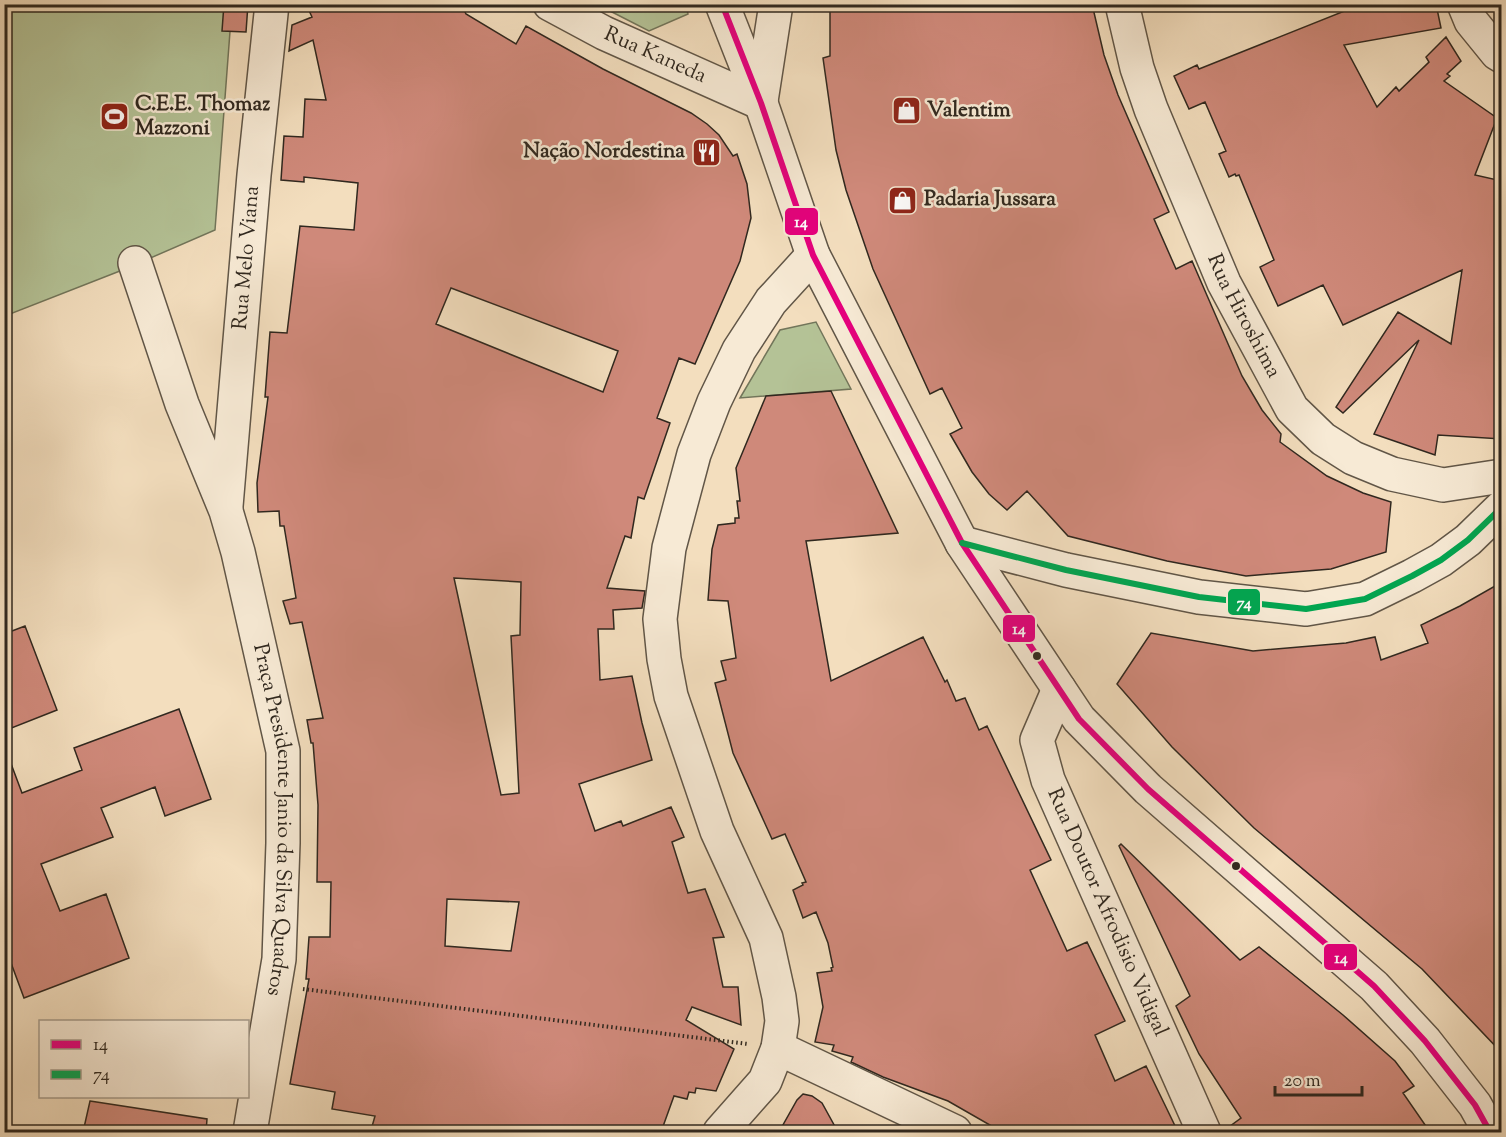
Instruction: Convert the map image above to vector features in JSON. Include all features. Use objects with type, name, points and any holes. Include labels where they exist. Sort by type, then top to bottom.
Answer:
[{"type":"street","name":"Rua Melo Viana","points":[[226,511],[254,175],[272,4]]},
{"type":"street","name":"Rua Kaneda","points":[[550,4],[604,33],[761,103]]},
{"type":"street","points":[[722,4],[761,103],[813,255],[962,543],[1079,719],[1148,789],[1374,986],[1425,1041],[1474,1105],[1491,1132]]},
{"type":"street","points":[[761,103],[776,4]]},
{"type":"street","name":"Rua Hiroshima","points":[[1122,4],[1137,68],[1151,109],[1224,283],[1292,409],[1323,439],[1353,458],[1392,474],[1443,485],[1502,476]]},
{"type":"street","points":[[1464,4],[1471,21],[1502,56]]},
{"type":"street","points":[[720,1132],[765,1081],[778,1048],[782,1021],[779,997],[765,938],[717,831],[671,696],[660,620],[669,548],[694,454],[714,402],[739,350],[771,301],[813,255]]},
{"type":"street","name":"Praça Presidente Janio da Silva Quadros","points":[[135,264],[182,404],[226,511],[238,552],[284,751],[284,843],[279,959],[250,1132]]},
{"type":"street","points":[[962,543],[1066,570],[1199,597],[1306,609],[1365,599],[1412,576],[1441,560],[1468,540],[1502,507]]},
{"type":"street","name":"Rua Doutor Afrodisio Vidigal","points":[[1059,689],[1037,740],[1048,780],[1204,1132]]},
{"type":"street","points":[[778,1048],[955,1132]]},
{"type":"path","points":[[276,985],[778,1048]]},
{"type":"green space","points":[[686,4],[688,14],[649,31],[610,11],[617,5]]},
{"type":"green space","name":"C.E.E. Thomaz Mazzoni","points":[[5,5],[232,5],[215,230],[125,269],[5,316]]},
{"type":"green space","points":[[816,322],[851,389],[740,398],[780,330]]},
{"type":"building","points":[[224,4],[248,4],[246,32],[222,31]]},
{"type":"building","points":[[306,4],[461,4],[466,14],[516,44],[526,26],[603,69],[691,113],[707,124],[719,135],[733,156],[737,154],[747,184],[751,218],[740,261],[695,364],[679,358],[657,418],[670,423],[644,499],[638,497],[631,538],[625,536],[607,588],[645,591],[642,608],[613,610],[614,629],[598,629],[600,680],[632,676],[652,760],[579,784],[595,831],[621,821],[623,826],[671,807],[684,837],[672,842],[688,893],[705,889],[724,937],[713,938],[723,987],[738,987],[741,1025],[692,1007],[686,1020],[734,1049],[716,1091],[696,1088],[695,1093],[689,1092],[687,1099],[674,1096],[661,1132],[386,1132],[371,1130],[375,1116],[332,1109],[335,1092],[290,1084],[309,979],[306,979],[309,937],[330,937],[331,882],[317,882],[318,805],[313,743],[311,743],[307,720],[323,718],[302,622],[290,624],[283,601],[296,598],[284,526],[280,526],[279,511],[258,512],[257,483],[268,397],[265,397],[270,332],[287,333],[300,226],[354,230],[358,183],[304,177],[304,182],[281,180],[284,136],[303,137],[305,99],[326,100],[313,40],[289,51],[292,25],[312,17]],"holes":[[[451,288],[618,351],[603,392],[436,324]],[[454,578],[521,582],[520,635],[511,636],[519,793],[501,795]],[[447,899],[519,902],[511,951],[445,946]]]},
{"type":"building","points":[[830,4],[1092,4],[1104,55],[1118,95],[1169,212],[1154,219],[1176,269],[1192,261],[1242,376],[1262,410],[1281,434],[1280,442],[1327,476],[1363,493],[1391,502],[1386,552],[1331,569],[1246,576],[1167,561],[1068,536],[1027,491],[1007,510],[989,494],[972,472],[950,434],[962,428],[942,388],[930,394],[873,269],[846,190],[836,150],[823,58],[830,56]]},
{"type":"building","points":[[1362,4],[1436,4],[1441,28],[1344,45],[1377,107],[1396,87],[1399,91],[1429,62],[1426,57],[1446,37],[1461,61],[1447,74],[1450,76],[1444,81],[1497,118],[1475,175],[1502,181],[1502,439],[1438,435],[1435,455],[1374,434],[1419,340],[1343,413],[1336,407],[1398,312],[1451,344],[1462,270],[1343,325],[1323,285],[1278,306],[1260,267],[1274,260],[1239,175],[1229,177],[1219,154],[1226,151],[1205,102],[1189,109],[1174,76],[1197,65],[1199,69]]},
{"type":"building","points":[[831,391],[898,533],[806,541],[831,681],[923,637],[956,701],[965,698],[979,730],[987,726],[1051,860],[1030,870],[1067,951],[1087,942],[1125,1021],[1095,1035],[1115,1081],[1146,1066],[1178,1132],[1002,1132],[948,1101],[883,1077],[851,1062],[853,1057],[832,1051],[834,1045],[815,1042],[823,1007],[817,973],[832,971],[833,967],[828,943],[816,912],[803,918],[793,890],[806,882],[785,834],[772,839],[733,753],[715,683],[726,680],[721,661],[736,658],[728,601],[708,600],[712,549],[718,525],[735,523],[735,518],[739,518],[737,501],[740,501],[736,468],[766,396]]},
{"type":"building","points":[[1502,582],[1502,1053],[1422,969],[1254,828],[1172,747],[1117,684],[1151,633],[1253,651],[1346,643],[1375,637],[1381,660],[1428,643],[1421,625]]},
{"type":"building","points":[[25,626],[57,710],[4,731],[4,634]]},
{"type":"building","points":[[179,709],[211,799],[165,816],[155,787],[101,808],[113,837],[41,864],[60,911],[106,894],[129,958],[24,998],[4,944],[4,753],[7,753],[22,793],[82,770],[74,748]]},
{"type":"building","points":[[1121,844],[1240,960],[1259,947],[1343,1015],[1395,1061],[1414,1086],[1403,1093],[1430,1132],[1222,1132],[1241,1118],[1199,1054],[1176,1006],[1190,996],[1119,846]]},
{"type":"building","points":[[803,1094],[812,1096],[822,1103],[838,1132],[779,1132],[797,1100]]},
{"type":"building","points":[[90,1101],[207,1119],[206,1132],[83,1132]]},
{"type":"transit line","name":"14","points":[[722,4],[761,103],[813,255],[962,543],[1079,719],[1148,789],[1374,986],[1425,1041],[1475,1105],[1490,1132]]},
{"type":"transit line","name":"74","points":[[962,543],[1066,570],[1199,597],[1306,609],[1365,599],[1412,576],[1441,560],[1468,540],[1502,507]]},
{"type":"place","name":"Valentim","points":[[906,111]]},
{"type":"place","name":"C.E.E. Thomaz Mazzoni","points":[[114,117]]},
{"type":"place","name":"Nação Nordestina","points":[[706,152]]},
{"type":"place","name":"Padaria Jussara","points":[[903,200]]}]
